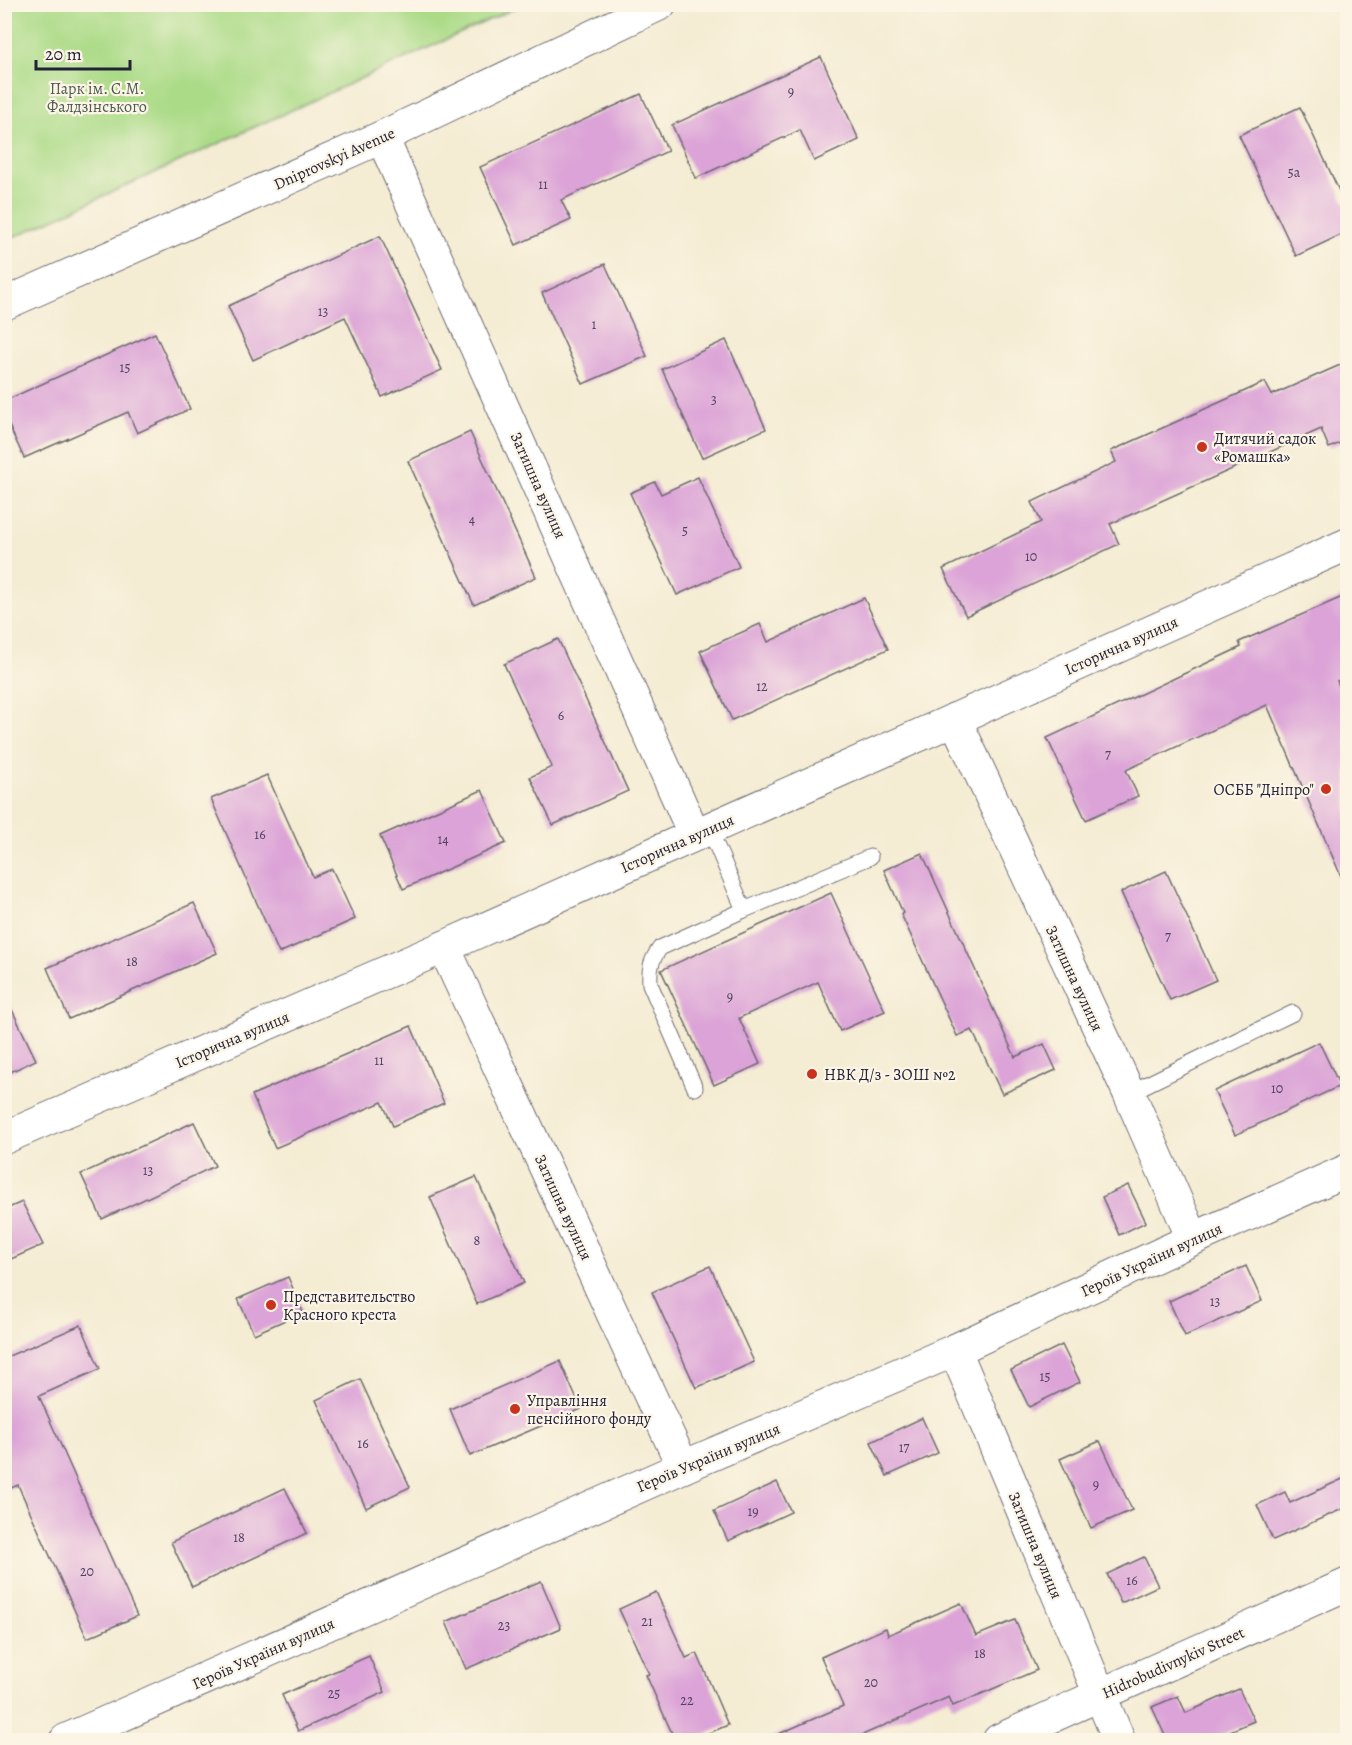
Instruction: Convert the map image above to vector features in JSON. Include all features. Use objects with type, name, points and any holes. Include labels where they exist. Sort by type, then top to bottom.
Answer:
[{"type":"street","name":"Dniprovskyi Avenue","points":[[4,304],[382,136],[660,4]]},
{"type":"street","name":"Затишна вулиця","points":[[382,136],[702,831]]},
{"type":"street","name":"Історична вулиця","points":[[4,1138],[444,947],[1347,544]]},
{"type":"street","name":"Затишна вулиця","points":[[955,719],[1129,1094],[1193,1239]]},
{"type":"street","name":"Затишна вулиця","points":[[444,947],[683,1467]]},
{"type":"street","name":"Героїв України вулиця","points":[[66,1740],[683,1467],[955,1350],[1347,1170]]},
{"type":"street","name":"Затишна вулиця","points":[[955,1350],[1119,1740]]},
{"type":"street","name":"Hidrobudivnykiv Street","points":[[999,1740],[1347,1584]]},
{"type":"lane","points":[[702,831],[744,910]]},
{"type":"lane","points":[[695,1088],[650,984],[649,971],[652,958],[660,948],[870,857]]},
{"type":"lane","points":[[1129,1094],[1293,1013]]},
{"type":"green space","name":"Парк ім. С.М. Фалдзінського","points":[[5,4],[522,4],[522,5],[5,241]]},
{"type":"building","points":[[821,57],[859,140],[814,161],[800,130],[696,178],[672,125]]},
{"type":"building","points":[[641,94],[668,151],[561,200],[571,220],[516,245],[480,167]]},
{"type":"building","points":[[1300,107],[1347,208],[1347,232],[1296,256],[1239,135]]},
{"type":"building","points":[[380,236],[442,370],[382,397],[345,317],[253,360],[228,306]]},
{"type":"building","points":[[605,264],[647,356],[583,384],[542,293]]},
{"type":"building","points":[[155,333],[190,409],[137,433],[128,412],[24,458],[4,415],[4,401]]},
{"type":"building","points":[[726,340],[766,429],[702,458],[662,369]]},
{"type":"building","points":[[1347,362],[1347,440],[1329,448],[1321,429],[1110,524],[1119,544],[966,616],[943,569],[1041,522],[1032,502],[1116,462],[1111,451],[1265,382],[1272,395]]},
{"type":"building","points":[[470,432],[536,577],[474,605],[408,461]]},
{"type":"building","points":[[698,477],[739,567],[677,595],[630,493],[655,482],[661,494]]},
{"type":"building","points":[[1347,595],[1347,677],[1337,681],[1347,705],[1347,890],[1267,705],[1126,770],[1138,796],[1086,820],[1047,738],[1241,647],[1239,642]]},
{"type":"building","points":[[864,598],[888,649],[732,720],[700,651],[760,624],[768,642]]},
{"type":"building","points":[[558,639],[628,791],[553,825],[530,777],[552,767],[504,664]]},
{"type":"building","points":[[267,775],[313,877],[332,869],[355,919],[279,953],[211,799]]},
{"type":"building","points":[[482,790],[506,843],[403,889],[380,836]]},
{"type":"building","points":[[922,853],[1015,1057],[1044,1044],[1056,1070],[1002,1094],[972,1030],[957,1036],[901,914],[903,913],[884,870]]},
{"type":"building","points":[[1166,871],[1216,980],[1170,1000],[1121,892]]},
{"type":"building","points":[[831,893],[885,1011],[840,1031],[818,982],[739,1018],[760,1064],[714,1085],[661,970]]},
{"type":"building","points":[[194,903],[217,953],[69,1019],[47,968]]},
{"type":"building","points":[[4,993],[36,1060],[4,1075]]},
{"type":"building","points":[[411,1026],[444,1103],[393,1126],[382,1102],[275,1148],[252,1095]]},
{"type":"building","points":[[1319,1042],[1340,1086],[1235,1135],[1214,1091]]},
{"type":"building","points":[[194,1122],[215,1166],[102,1219],[81,1174]]},
{"type":"building","points":[[476,1177],[524,1283],[477,1304],[430,1197]]},
{"type":"building","points":[[1128,1185],[1146,1222],[1119,1235],[1102,1197]]},
{"type":"building","points":[[22,1202],[43,1245],[4,1262],[4,1210]]},
{"type":"building","points":[[710,1266],[754,1362],[696,1388],[652,1292]]},
{"type":"building","points":[[1246,1266],[1262,1301],[1185,1336],[1169,1301]]},
{"type":"building","name":"Представительство Красного креста","points":[[288,1277],[303,1312],[254,1334],[238,1299]]},
{"type":"building","points":[[81,1325],[100,1369],[39,1396],[137,1616],[87,1638],[18,1485],[4,1491],[4,1358]]},
{"type":"building","points":[[1062,1345],[1080,1382],[1029,1407],[1011,1370]]},
{"type":"building","name":"Управління пенсійного фонду","points":[[560,1361],[581,1409],[470,1456],[450,1409]]},
{"type":"building","points":[[360,1379],[410,1487],[366,1508],[316,1400]]},
{"type":"building","points":[[922,1418],[938,1453],[887,1476],[871,1442]]},
{"type":"building","points":[[1100,1441],[1132,1510],[1091,1528],[1060,1459]]},
{"type":"building","points":[[1347,1477],[1347,1507],[1273,1540],[1257,1505],[1285,1492],[1290,1503]]},
{"type":"building","points":[[777,1482],[791,1512],[728,1541],[714,1511]]},
{"type":"building","points":[[285,1488],[307,1533],[192,1587],[171,1542]]},
{"type":"building","points":[[1144,1557],[1158,1586],[1121,1603],[1107,1574]]},
{"type":"building","points":[[541,1581],[561,1628],[466,1669],[446,1622]]},
{"type":"building","points":[[656,1592],[686,1658],[697,1653],[728,1725],[692,1740],[675,1740],[646,1675],[649,1674],[619,1609]]},
{"type":"building","points":[[961,1603],[976,1636],[1015,1620],[1037,1670],[953,1706],[949,1697],[851,1740],[765,1740],[843,1706],[821,1657],[886,1628],[888,1635]]},
{"type":"building","points":[[369,1656],[385,1692],[298,1731],[282,1695]]},
{"type":"building","points":[[1239,1689],[1254,1721],[1209,1740],[1167,1740],[1152,1707],[1178,1696],[1186,1713]]},
{"type":"place","name":"Дитячий садок «Ромашка»","points":[[1202,447]]},
{"type":"place","name":"ОСББ \"Днiпро\"","points":[[1326,789]]},
{"type":"place","name":"НВК Д/з - ЗОШ №2","points":[[812,1074]]},
{"type":"place","name":"Представительство Красного креста","points":[[271,1305]]},
{"type":"place","name":"Управління пенсійного фонду","points":[[515,1409]]}]
